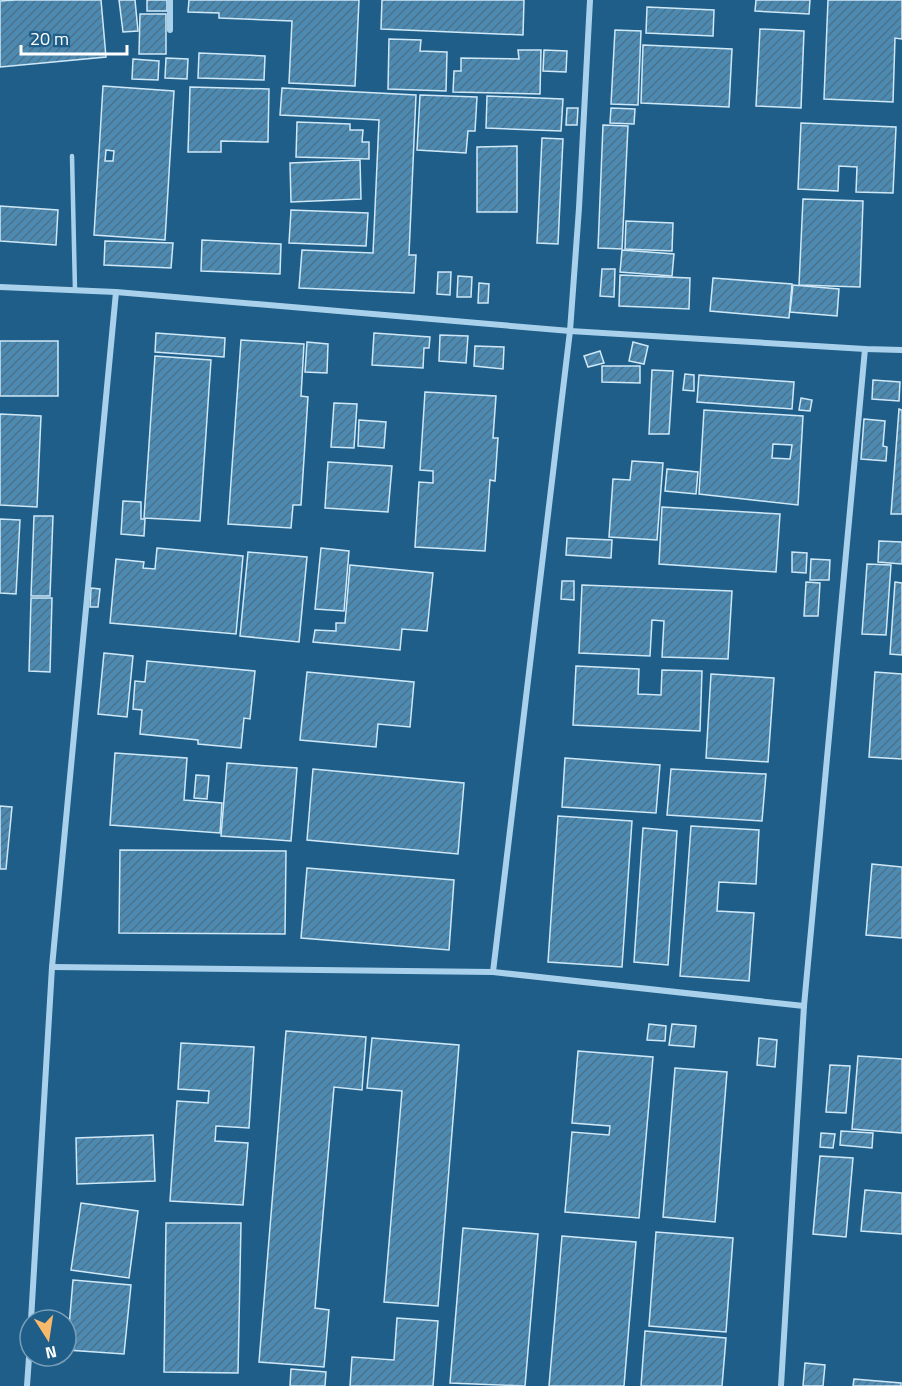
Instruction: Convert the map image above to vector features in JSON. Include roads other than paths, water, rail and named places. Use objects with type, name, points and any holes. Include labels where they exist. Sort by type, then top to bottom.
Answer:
[{"type":"street","points":[[170,0],[170,30]]},
{"type":"street","points":[[493,972],[570,331],[590,0]]},
{"type":"street","points":[[0,287],[116,292],[570,331],[902,350]]},
{"type":"street","points":[[32,1308],[52,967],[116,292]]},
{"type":"street","points":[[781,1386],[804,1006],[865,349]]},
{"type":"street","points":[[52,967],[493,972],[804,1006]]},
{"type":"street","points":[[27,1386],[28,1368]]},
{"type":"lane","points":[[72,156],[75,290]]}]
